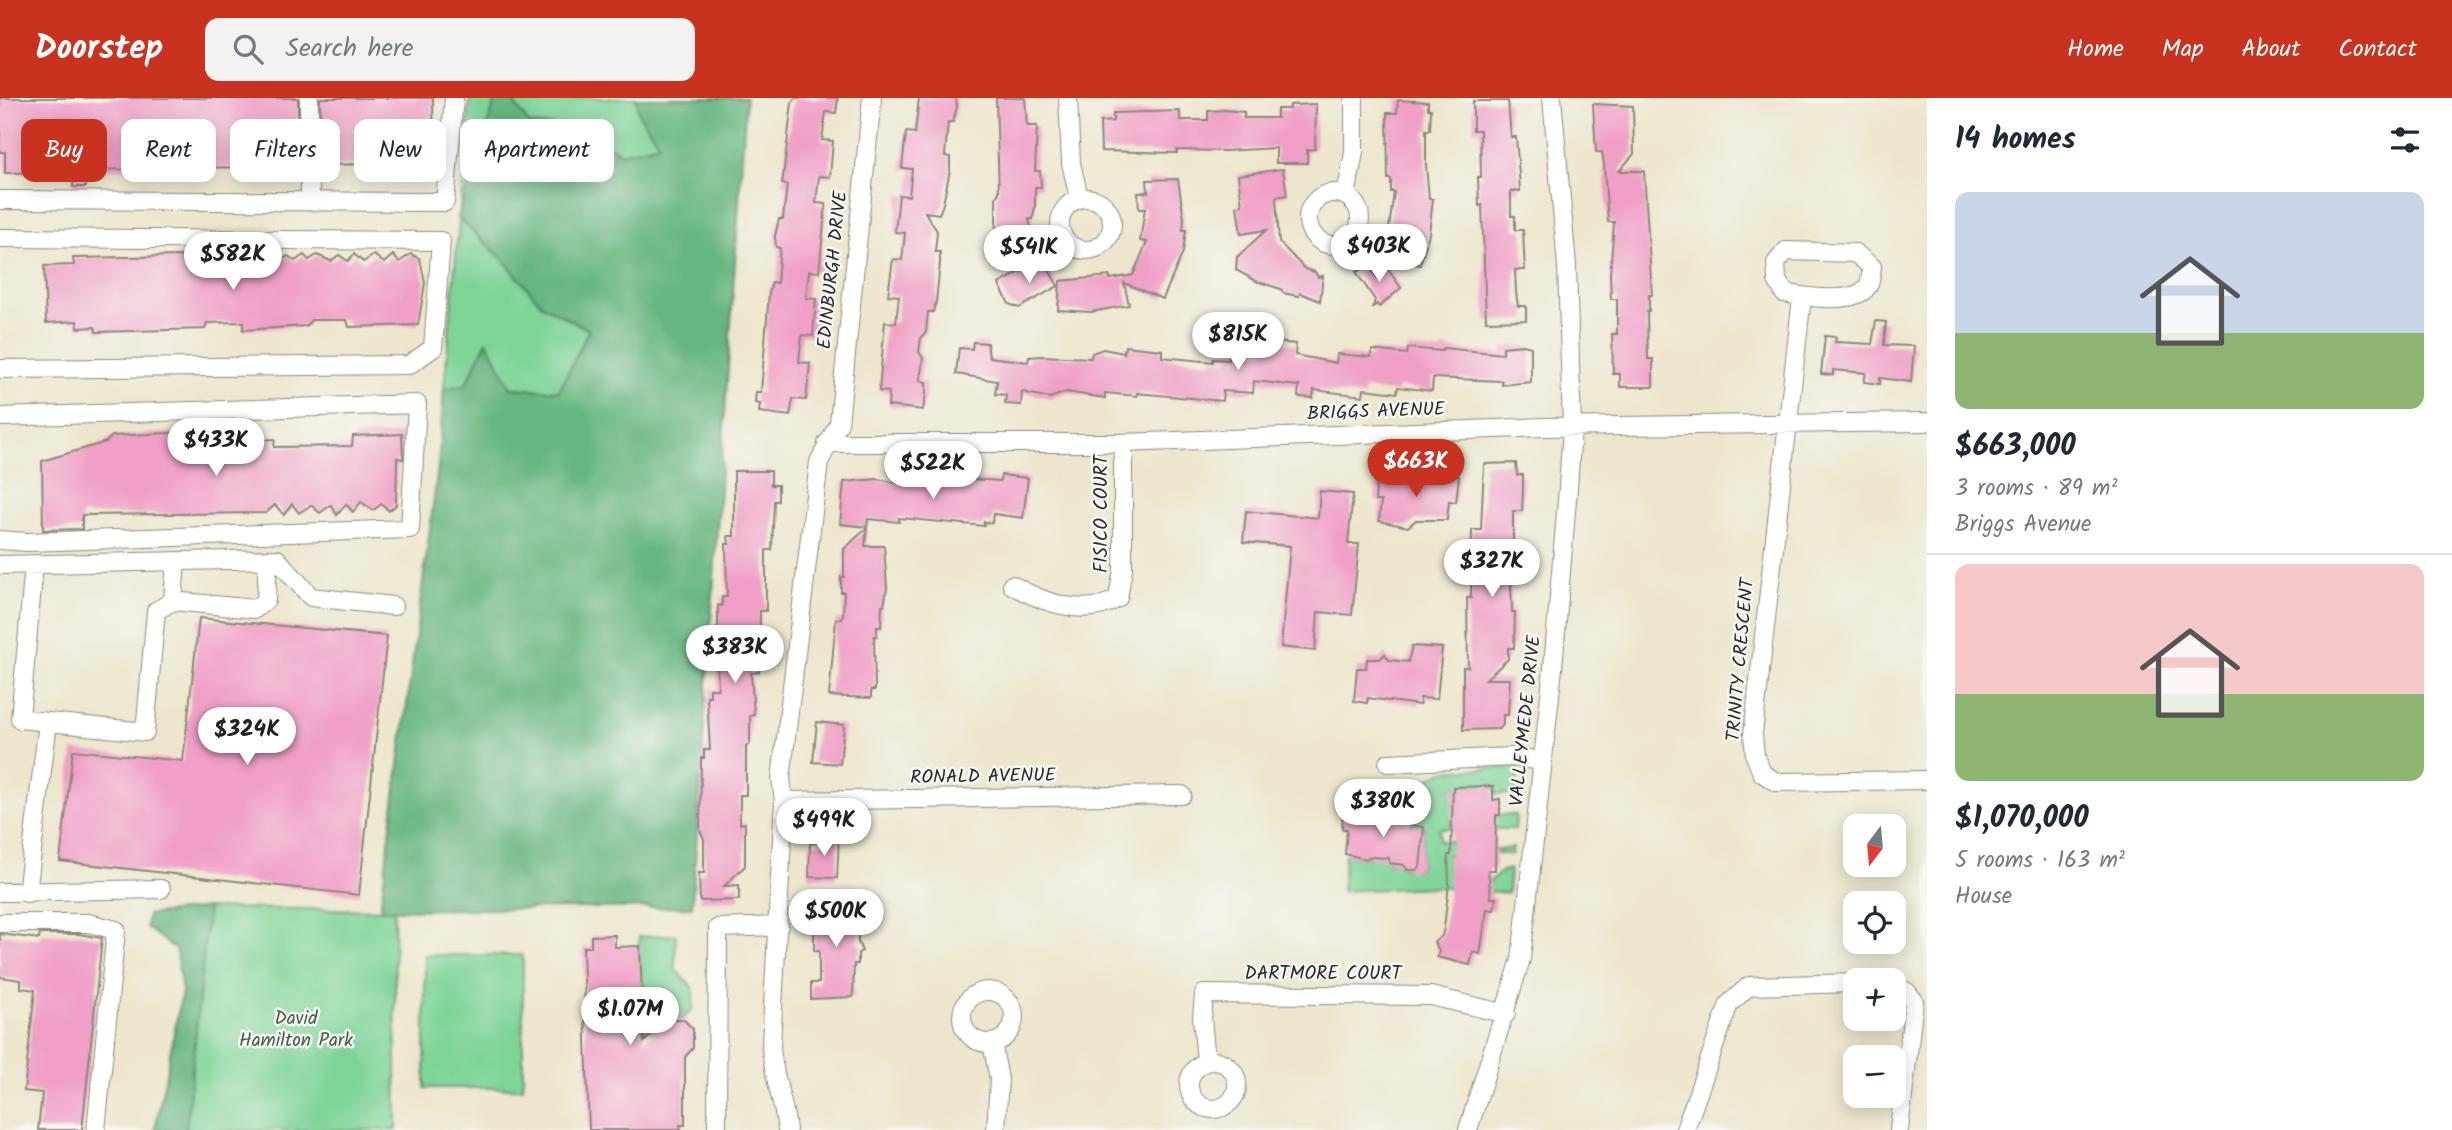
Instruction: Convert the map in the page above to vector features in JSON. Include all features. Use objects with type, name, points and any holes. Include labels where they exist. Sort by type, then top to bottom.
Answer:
[{"type":"street","points":[[309,98],[310,201]]},
{"type":"street","points":[[0,200],[445,202],[454,98]]},
{"type":"street","name":"EDINBURGH DRIVE","points":[[787,1130],[782,1094],[772,1072],[771,1045],[784,801],[781,779],[818,462],[839,423],[872,98]]},
{"type":"street","points":[[1068,98],[1071,163],[1079,198]]},
{"type":"street","points":[[1346,196],[1354,152],[1354,98]]},
{"type":"street","name":"VALLEYMEDE DRIVE","points":[[1468,1130],[1521,959],[1543,761],[1572,428],[1567,266],[1552,98]]},
{"type":"street","points":[[0,238],[442,241],[433,348],[410,365],[0,369]]},
{"type":"street","points":[[1786,251],[1855,253],[1872,267],[1869,285],[1857,296],[1802,297],[1784,293],[1777,280],[1776,263],[1786,251]]},
{"type":"street","points":[[1788,425],[1802,297]]},
{"type":"street","points":[[0,417],[417,404],[410,529],[41,542],[0,540]]},
{"type":"street","name":"BRIGGS AVENUE","points":[[827,443],[1123,443],[1572,428],[1927,422]]},
{"type":"street","name":"TRINITY CRESCENT","points":[[1788,425],[1763,623],[1752,734],[1755,756],[1762,773],[1776,782],[1927,780]]},
{"type":"street","name":"FISICO COURT","points":[[1012,585],[1054,605],[1109,604],[1118,598],[1123,578],[1123,443]]},
{"type":"street","points":[[34,565],[20,719],[145,732],[156,611],[173,601],[255,610],[266,600],[268,559]]},
{"type":"street","points":[[0,565],[277,559],[311,597],[393,606]]},
{"type":"street","points":[[173,601],[176,561]]},
{"type":"street","points":[[27,892],[48,722]]},
{"type":"street","points":[[1388,763],[1511,757],[1543,761]]},
{"type":"street","name":"RONALD AVENUE","points":[[784,801],[1182,795]]},
{"type":"street","points":[[0,892],[161,889]]},
{"type":"street","points":[[0,923],[88,923],[116,930],[96,1130]]},
{"type":"street","points":[[717,1130],[718,928],[779,926]]},
{"type":"street","points":[[1685,1130],[1729,1004],[1740,993],[1749,986],[1843,983]]},
{"type":"street","points":[[1899,1130],[1914,1001],[1906,991]]},
{"type":"street","name":"DARTMORE COURT","points":[[1206,1061],[1202,1019],[1204,994],[1431,996],[1506,1014]]},
{"type":"street","points":[[992,1043],[999,1079],[996,1130]]},
{"type":"green space","points":[[470,98],[496,98],[489,119],[468,119]]},
{"type":"green space","points":[[496,98],[510,98],[526,119],[489,119]]},
{"type":"green space","points":[[510,98],[636,98],[639,114],[660,144],[622,153],[614,149],[614,119],[526,119]]},
{"type":"green space","points":[[636,98],[746,98],[692,907],[380,910],[438,467],[444,389],[466,384],[487,341],[511,388],[559,391],[589,330],[542,305],[502,258],[458,218],[469,182],[614,182],[614,149],[622,153],[659,144],[639,114]]},
{"type":"green space","points":[[463,182],[469,182],[460,212]]},
{"type":"green space","points":[[459,219],[502,258],[542,305],[589,329],[559,391],[466,385],[444,389]]},
{"type":"green space","points":[[1518,767],[1517,794],[1496,794],[1496,788],[1453,787],[1480,815],[1516,815],[1515,829],[1497,829],[1487,820],[1451,820],[1451,828],[1439,829],[1440,841],[1451,841],[1452,848],[1513,848],[1512,854],[1448,855],[1489,882],[1502,871],[1510,869],[1508,893],[1434,887],[1342,891],[1345,854],[1366,859],[1369,857],[1371,810],[1368,806],[1373,789],[1390,794],[1384,843],[1391,845],[1389,863],[1416,870],[1420,867],[1424,827],[1412,826],[1406,791],[1443,771]]},
{"type":"green space","name":"David Hamilton Park","points":[[208,908],[394,910],[397,1130],[186,1130]]},
{"type":"green space","points":[[208,908],[186,1130],[155,1130],[182,992],[176,950],[146,927],[148,915]]},
{"type":"green space","points":[[676,935],[675,969],[693,988],[693,1008],[683,1019],[665,1020],[654,1030],[643,1031],[639,937]]},
{"type":"green space","points":[[425,955],[523,955],[523,1088],[425,1088]]},
{"type":"building","points":[[0,98],[298,98],[298,119],[230,119],[230,167],[216,168],[216,119],[121,119],[121,169],[107,170],[107,119],[21,119],[21,173],[5,173],[5,152],[0,152]]},
{"type":"building","points":[[320,98],[433,98],[433,119],[354,119],[354,164],[340,165],[340,119],[320,119]]},
{"type":"building","points":[[796,98],[838,98],[836,113],[826,112],[822,140],[833,141],[830,177],[819,176],[816,203],[826,204],[819,272],[809,271],[806,298],[816,299],[813,336],[802,335],[800,352],[799,362],[810,363],[806,400],[793,399],[790,416],[759,412],[760,404],[755,403],[756,392],[761,392],[769,293],[772,282],[777,283],[780,248],[776,247],[775,236],[779,219],[783,219],[787,185],[782,184],[792,103]]},
{"type":"building","points":[[919,98],[956,98],[957,107],[953,122],[948,122],[945,156],[950,157],[950,170],[943,204],[939,214],[925,212],[937,231],[935,252],[940,252],[940,263],[936,302],[933,312],[928,312],[926,332],[921,337],[919,352],[923,358],[920,381],[926,382],[923,410],[888,406],[889,392],[879,391],[885,322],[896,323],[899,296],[888,295],[893,259],[902,260],[905,233],[895,232],[899,195],[909,196],[912,169],[902,168],[906,132],[915,133]]},
{"type":"building","points":[[996,98],[1025,98],[1027,126],[1037,126],[1035,171],[1040,171],[1041,187],[1035,187],[1033,219],[1029,219],[1037,248],[1000,258],[992,239],[993,232],[996,231],[996,198],[999,192]]},
{"type":"building","points":[[1398,100],[1428,102],[1428,109],[1431,109],[1430,130],[1426,130],[1426,165],[1429,199],[1433,199],[1429,234],[1420,265],[1385,257],[1394,192],[1391,192],[1391,179],[1388,179],[1387,113],[1397,113]]},
{"type":"building","points":[[1473,101],[1508,101],[1511,137],[1516,137],[1520,191],[1511,191],[1511,216],[1515,216],[1515,230],[1523,230],[1525,270],[1515,270],[1516,292],[1518,306],[1526,306],[1526,320],[1486,321],[1482,205],[1479,206],[1478,177],[1481,177],[1480,130],[1473,130]]},
{"type":"building","points":[[1316,104],[1315,149],[1307,150],[1307,163],[1276,163],[1276,148],[1177,150],[1177,153],[1101,151],[1100,122],[1113,121],[1113,113],[1180,111],[1180,120],[1208,120],[1208,111],[1225,110],[1244,112],[1244,118],[1277,118],[1277,109],[1290,109],[1290,105]]},
{"type":"building","points":[[1593,104],[1633,106],[1634,154],[1619,171],[1644,171],[1652,295],[1649,295],[1647,311],[1648,359],[1653,359],[1653,387],[1620,387],[1620,374],[1613,374],[1612,334],[1617,334],[1617,299],[1611,299],[1610,275],[1614,222],[1608,222],[1604,165],[1602,152],[1596,152]]},
{"type":"building","points":[[1283,169],[1287,195],[1276,197],[1279,242],[1305,269],[1315,272],[1318,277],[1323,276],[1320,301],[1300,293],[1299,296],[1283,293],[1281,289],[1256,281],[1236,270],[1237,257],[1266,230],[1241,234],[1237,206],[1242,205],[1238,175]]},
{"type":"building","points":[[1178,179],[1183,230],[1186,230],[1183,252],[1163,299],[1124,283],[1129,305],[1091,312],[1058,310],[1060,281],[1110,276],[1110,279],[1133,275],[1147,242],[1140,241],[1145,209],[1139,209],[1138,193],[1148,192],[1147,180]]},
{"type":"building","points":[[73,182],[86,182],[86,187],[73,187]]},
{"type":"building","points":[[354,254],[363,262],[374,255],[384,263],[393,255],[399,262],[411,254],[420,259],[425,283],[418,325],[349,327],[347,320],[311,320],[307,326],[243,330],[243,322],[207,323],[205,329],[96,332],[95,327],[78,328],[77,321],[46,323],[44,266],[74,265],[73,258],[181,256],[185,264],[196,255],[203,263],[211,256],[219,261],[232,255],[241,260],[250,255],[262,262],[272,257],[279,262],[288,256],[295,261],[304,255],[309,260],[317,255],[331,261],[339,255],[348,261]]},
{"type":"building","points":[[1043,259],[1058,286],[1019,308],[1009,304],[999,284]]},
{"type":"building","points":[[1384,263],[1401,288],[1379,307],[1377,304],[1373,307],[1375,300],[1356,272],[1369,266],[1379,281]]},
{"type":"building","points":[[1876,321],[1886,322],[1884,345],[1914,346],[1911,382],[1880,378],[1880,384],[1864,382],[1866,373],[1833,370],[1833,375],[1821,374],[1825,336],[1836,337],[1835,342],[1872,344]]},
{"type":"building","points":[[1265,341],[1296,344],[1295,355],[1336,363],[1337,354],[1371,357],[1372,350],[1407,354],[1408,348],[1442,351],[1443,348],[1503,354],[1503,347],[1523,345],[1531,347],[1531,382],[1502,385],[1502,381],[1433,378],[1432,391],[1398,387],[1397,393],[1364,389],[1363,396],[1314,390],[1313,398],[1298,397],[1299,386],[1254,381],[1253,393],[1223,391],[1222,401],[1137,393],[1137,396],[1105,393],[1105,398],[1066,392],[1050,398],[1022,392],[1021,405],[1005,404],[1006,395],[995,394],[997,381],[956,374],[959,348],[972,349],[973,342],[987,343],[989,357],[1028,362],[1029,357],[1041,356],[1091,358],[1092,353],[1103,349],[1124,353],[1125,346],[1162,350],[1162,357],[1213,362],[1213,359],[1229,360],[1230,350],[1264,353]]},
{"type":"building","points":[[186,432],[184,445],[275,439],[274,447],[352,446],[353,436],[402,434],[403,459],[397,458],[396,505],[389,511],[382,504],[373,510],[361,502],[353,512],[346,504],[337,515],[331,505],[320,513],[311,505],[299,513],[292,504],[284,515],[275,505],[266,513],[82,515],[82,529],[43,530],[42,461],[106,442],[112,436]]},
{"type":"building","points":[[1516,463],[1517,475],[1523,475],[1523,491],[1522,511],[1513,511],[1513,543],[1518,543],[1519,559],[1517,581],[1511,581],[1512,612],[1515,612],[1514,648],[1508,648],[1508,659],[1486,679],[1510,679],[1508,715],[1503,715],[1503,725],[1499,729],[1463,730],[1463,667],[1468,667],[1467,598],[1471,598],[1472,530],[1481,530],[1484,464]]},
{"type":"building","points":[[734,471],[771,471],[771,485],[778,485],[778,501],[774,501],[772,550],[766,550],[766,611],[760,611],[759,672],[751,673],[754,715],[750,716],[750,743],[746,747],[746,795],[740,795],[740,824],[745,823],[745,866],[724,886],[739,885],[739,900],[700,901],[699,873],[704,873],[704,839],[700,830],[701,758],[704,758],[704,750],[710,750],[707,696],[710,696],[710,689],[718,689],[716,628],[718,605],[722,606],[722,597],[727,597],[726,544],[729,544],[728,536],[734,536]]},
{"type":"building","points":[[1435,473],[1459,476],[1456,502],[1449,501],[1447,520],[1416,520],[1408,527],[1379,521],[1381,501],[1375,501],[1377,476],[1418,481]]},
{"type":"building","points":[[1001,475],[1028,478],[1023,518],[993,514],[992,523],[984,522],[984,526],[899,518],[899,522],[868,519],[867,527],[840,524],[844,482],[878,479],[906,485],[907,478],[950,483],[951,478],[1000,481]]},
{"type":"building","points":[[1320,491],[1353,494],[1348,544],[1359,544],[1352,615],[1318,612],[1315,651],[1281,647],[1290,546],[1243,542],[1246,511],[1318,518]]},
{"type":"building","points":[[867,528],[865,546],[884,546],[887,588],[882,605],[881,627],[877,627],[877,636],[874,636],[875,690],[871,690],[871,698],[829,696],[836,619],[842,619],[843,615],[844,592],[841,592],[841,577],[844,577],[844,549]]},
{"type":"building","points":[[199,618],[387,636],[359,895],[60,861],[73,750],[183,761]]},
{"type":"building","points":[[1412,646],[1442,648],[1437,699],[1420,698],[1420,705],[1368,698],[1367,703],[1354,701],[1357,668],[1366,668],[1367,659],[1380,659],[1385,654],[1389,660],[1408,662]]},
{"type":"building","points":[[817,722],[844,725],[840,764],[813,762]]},
{"type":"building","points":[[1493,786],[1493,800],[1500,799],[1500,815],[1496,815],[1495,870],[1488,870],[1491,898],[1496,898],[1494,910],[1487,909],[1480,954],[1473,952],[1470,965],[1437,957],[1439,951],[1434,942],[1442,936],[1444,928],[1449,884],[1448,855],[1451,855],[1453,787]]},
{"type":"building","points":[[1343,812],[1366,812],[1366,816],[1409,821],[1409,825],[1424,827],[1420,867],[1408,870],[1404,865],[1389,863],[1389,858],[1366,859],[1345,854],[1347,829],[1342,829]]},
{"type":"building","points":[[823,836],[839,836],[837,878],[809,877],[810,843],[823,843]]},
{"type":"building","points":[[821,902],[857,902],[857,908],[866,912],[857,918],[858,942],[862,951],[858,953],[858,964],[854,964],[853,997],[811,999],[811,983],[819,983],[819,951],[814,951],[814,936],[815,915],[821,915]]},
{"type":"building","points":[[0,934],[39,939],[40,934],[79,934],[102,938],[82,1130],[38,1130],[42,1093],[24,1091],[35,990],[21,988],[21,980],[0,977]]},
{"type":"building","points":[[615,935],[615,947],[640,946],[644,1042],[665,1020],[683,1019],[693,1029],[693,1048],[685,1057],[685,1125],[680,1125],[681,1130],[589,1130],[583,947],[591,947],[591,936]]}]
